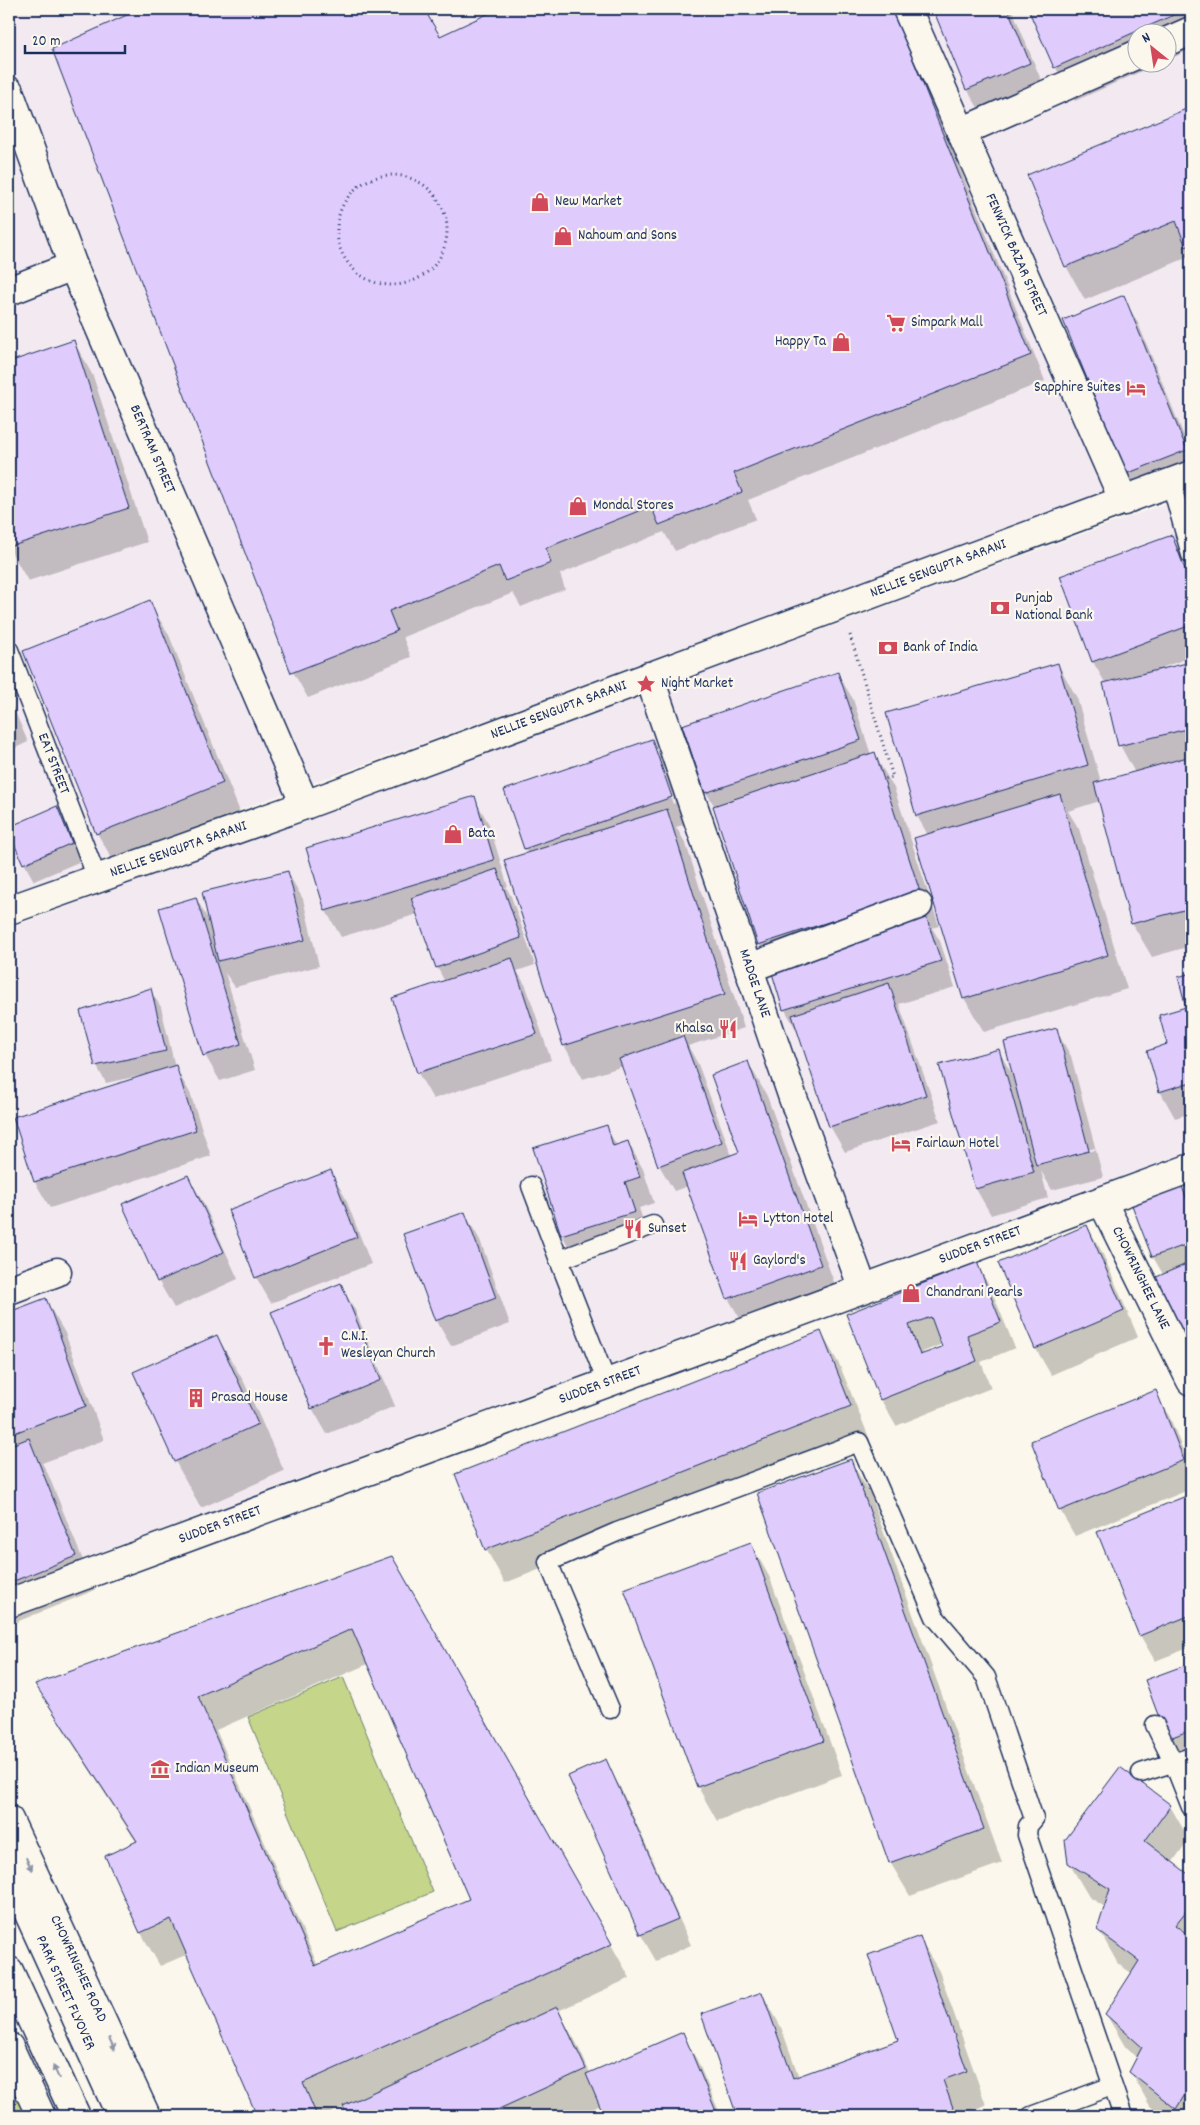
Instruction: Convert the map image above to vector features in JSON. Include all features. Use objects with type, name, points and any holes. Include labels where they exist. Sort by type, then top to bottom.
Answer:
[{"type":"street","name":"FENWICK BAZAR STREET","points":[[907,9],[1124,500]]},
{"type":"street","points":[[1178,37],[1191,31]]},
{"type":"street","points":[[961,132],[1128,58]]},
{"type":"street","name":"BERTRAM STREET","points":[[9,91],[72,266],[305,805]]},
{"type":"street","points":[[9,291],[72,266]]},
{"type":"street","name":"NELLIE SENGUPTA SARANI","points":[[9,910],[305,805],[1181,479]]},
{"type":"street","name":"MADGE LANE","points":[[650,676],[793,1098],[863,1289]]},
{"type":"street","points":[[749,968],[918,905]]},
{"type":"street","name":"SUDDER STREET","points":[[9,1603],[1191,1168]]},
{"type":"street","name":"CHOWRINGHEE LANE","points":[[1102,1201],[1191,1381]]},
{"type":"street","points":[[9,1290],[57,1272]]},
{"type":"street","name":"CHOWRINGHEE ROAD","points":[[9,1820],[146,2116]]},
{"type":"street","name":"PARK STREET FLYOVER","points":[[9,1870],[121,2116]]},
{"type":"street","points":[[9,1971],[76,2116]]},
{"type":"street","points":[[9,2047],[41,2116]]},
{"type":"lane","points":[[1181,479],[1191,555]]},
{"type":"lane","name":"EAT STREET","points":[[9,650],[96,878]]},
{"type":"lane","points":[[531,1186],[608,1383]]},
{"type":"lane","points":[[559,1260],[653,1225]]},
{"type":"lane","points":[[610,1710],[548,1562],[617,1532],[859,1442],[935,1617],[986,1677],[1034,1819],[1028,1826],[1027,1835],[1122,2116]]},
{"type":"lane","points":[[1155,1725],[1174,1764],[1191,1807]]},
{"type":"lane","points":[[1141,1773],[1191,1757]]},
{"type":"lane","points":[[1030,2116],[1112,2086]]},
{"type":"path","points":[[387,175],[417,180],[430,189],[440,201],[445,215],[447,231],[445,247],[438,261],[427,273],[414,282],[385,286],[371,282],[358,275],[348,265],[341,253],[336,239],[336,224],[340,209],[347,196],[372,178],[387,175]]},
{"type":"path","points":[[841,606],[893,777],[884,779]]},
{"type":"shaded area","points":[[9,9],[1191,9],[1191,463],[9,894]]},
{"type":"shaded area","points":[[1191,494],[1191,1151],[9,1586],[9,928]]},
{"type":"green space","points":[[343,1677],[433,1892],[337,1932],[248,1717]]},
{"type":"green space","points":[[9,2075],[28,2116],[9,2116]]},
{"type":"building","name":"New Market","points":[[140,9],[424,9],[440,36],[498,9],[893,9],[1031,355],[734,473],[742,492],[659,525],[651,506],[546,548],[551,563],[505,581],[499,566],[389,611],[397,631],[291,673],[52,49]]},
{"type":"building","points":[[933,9],[1008,9],[1030,63],[966,90]]},
{"type":"building","points":[[1028,9],[1187,9],[1158,22],[1128,22],[1128,35],[1054,68]]},
{"type":"building","points":[[1191,107],[1191,244],[1186,247],[1176,221],[1065,267],[1027,175]]},
{"type":"building","points":[[1124,295],[1187,450],[1126,474],[1063,320]]},
{"type":"building","points":[[74,340],[129,508],[9,547],[9,362]]},
{"type":"building","points":[[1172,535],[1191,585],[1191,625],[1092,662],[1060,576]]},
{"type":"building","points":[[150,600],[223,783],[96,834],[23,651]]},
{"type":"building","points":[[1191,662],[1191,728],[1118,746],[1103,683]]},
{"type":"building","points":[[1058,663],[1088,765],[916,816],[886,713]]},
{"type":"building","points":[[838,672],[861,740],[705,793],[682,725]]},
{"type":"building","points":[[652,739],[672,797],[524,849],[504,790]]},
{"type":"building","points":[[875,752],[920,892],[758,945],[713,806]]},
{"type":"building","points":[[1191,756],[1191,908],[1131,924],[1094,783]]},
{"type":"building","points":[[1060,794],[1108,955],[963,999],[914,838]]},
{"type":"building","points":[[475,796],[494,860],[325,911],[306,848]]},
{"type":"building","points":[[57,806],[72,843],[23,864],[9,832],[9,827]]},
{"type":"building","points":[[667,809],[725,994],[563,1046],[504,860]]},
{"type":"building","points":[[497,869],[521,938],[436,968],[411,898]]},
{"type":"building","points":[[288,871],[305,940],[218,961],[202,892]]},
{"type":"building","points":[[196,897],[241,1044],[203,1056],[159,908]]},
{"type":"building","points":[[925,913],[941,961],[783,1010],[769,963]]},
{"type":"building","points":[[1191,924],[1191,947],[1185,925]]},
{"type":"building","points":[[512,958],[537,1034],[417,1073],[392,998]]},
{"type":"building","points":[[1191,973],[1191,1082],[1159,1092],[1147,1051],[1167,1044],[1159,1015],[1186,1007],[1178,977]]},
{"type":"building","points":[[889,983],[926,1095],[829,1127],[792,1015]]},
{"type":"building","points":[[151,988],[166,1051],[95,1066],[80,1011]]},
{"type":"building","points":[[1057,1028],[1089,1151],[1036,1165],[1004,1042]]},
{"type":"building","points":[[683,1036],[722,1142],[658,1166],[619,1059]]},
{"type":"building","points":[[999,1049],[1034,1172],[975,1189],[939,1065]]},
{"type":"building","points":[[748,1061],[821,1265],[727,1299],[682,1173],[739,1152],[711,1075]]},
{"type":"building","points":[[176,1065],[196,1130],[34,1182],[13,1117]]},
{"type":"building","points":[[607,1125],[613,1146],[628,1141],[640,1177],[625,1182],[635,1212],[561,1235],[533,1148]]},
{"type":"building","points":[[331,1170],[357,1237],[255,1278],[228,1210]]},
{"type":"building","points":[[1191,1173],[1191,1199],[1183,1176]]},
{"type":"building","points":[[188,1175],[224,1252],[157,1282],[122,1204]]},
{"type":"building","points":[[1180,1181],[1191,1211],[1191,1243],[1152,1257],[1130,1200]]},
{"type":"building","points":[[465,1212],[496,1298],[435,1321],[403,1234]]},
{"type":"building","points":[[1087,1225],[1124,1311],[1035,1349],[998,1263]]},
{"type":"building","points":[[977,1262],[1001,1322],[967,1335],[977,1361],[880,1400],[846,1314]],"holes":[[[931,1317],[942,1347],[920,1355],[909,1325]]]},
{"type":"building","points":[[1191,1262],[1191,1340],[1183,1343],[1154,1278]]},
{"type":"building","name":"C.N.I. Wesleyan Church","points":[[341,1283],[381,1380],[311,1409],[271,1312]]},
{"type":"building","points":[[46,1298],[86,1406],[9,1435],[9,1312]]},
{"type":"building","points":[[821,1331],[851,1406],[485,1550],[455,1474]]},
{"type":"building","name":"Prasad House","points":[[217,1335],[258,1424],[174,1462],[133,1372]]},
{"type":"building","points":[[1156,1390],[1184,1460],[1059,1511],[1031,1441]]},
{"type":"building","points":[[29,1438],[76,1556],[9,1583],[9,1446]]},
{"type":"building","points":[[851,1459],[984,1829],[889,1863],[757,1493]]},
{"type":"building","points":[[1191,1494],[1191,1615],[1139,1636],[1097,1532]]},
{"type":"building","points":[[751,1542],[824,1741],[697,1787],[624,1589]]},
{"type":"building","name":"Indian Museum","points":[[392,1556],[612,1944],[303,2083],[317,2116],[257,2116],[171,1919],[140,1933],[105,1856],[137,1841],[35,1684]],"holes":[[[352,1629],[469,1899],[315,1966],[198,1696]]]},
{"type":"building","points":[[1191,1663],[1191,1730],[1167,1739],[1145,1680]]},
{"type":"building","points":[[606,1759],[678,1919],[640,1935],[568,1776]]},
{"type":"building","points":[[1120,1767],[1171,1805],[1145,1841],[1191,1876],[1191,1905],[1175,1925],[1191,1937],[1191,1990],[1185,1997],[1191,2002],[1191,2085],[1176,2109],[1129,2072],[1142,2047],[1105,2014],[1139,1961],[1097,1930],[1110,1889],[1068,1863],[1065,1840]]},
{"type":"building","points":[[920,1936],[967,2071],[943,2080],[956,2116],[737,2116],[701,2014],[762,1992],[793,2078],[898,2040],[868,1955]]},
{"type":"building","points":[[557,2007],[586,2069],[484,2116],[347,2116],[343,2106]]},
{"type":"building","points":[[683,2032],[718,2116],[604,2116],[586,2074]]},
{"type":"place","name":"New Market","points":[[540,202]]},
{"type":"place","name":"Nahoum and Sons","points":[[563,236]]},
{"type":"place","name":"Simpark Mall","points":[[896,323]]},
{"type":"place","name":"Happy Ta","points":[[841,342]]},
{"type":"place","name":"Sapphire Suites","points":[[1136,388]]},
{"type":"place","name":"Mondal Stores","points":[[578,506]]},
{"type":"place","name":"Punjab National Bank","points":[[1000,608]]},
{"type":"place","name":"Bank of India","points":[[888,648]]},
{"type":"place","name":"Night Market","points":[[646,684]]},
{"type":"place","name":"Bata","points":[[453,834]]},
{"type":"place","name":"Khalsa","points":[[728,1029]]},
{"type":"place","name":"Fairlawn Hotel","points":[[901,1144]]},
{"type":"place","name":"Lytton Hotel","points":[[748,1219]]},
{"type":"place","name":"Sunset","points":[[633,1229]]},
{"type":"place","name":"Gaylord's","points":[[738,1261]]},
{"type":"place","name":"Chandrani Pearls","points":[[911,1293]]},
{"type":"place","name":"C.N.I. Wesleyan Church","points":[[326,1346]]},
{"type":"place","name":"Prasad House","points":[[196,1398]]},
{"type":"place","name":"Indian Museum","points":[[160,1769]]}]
